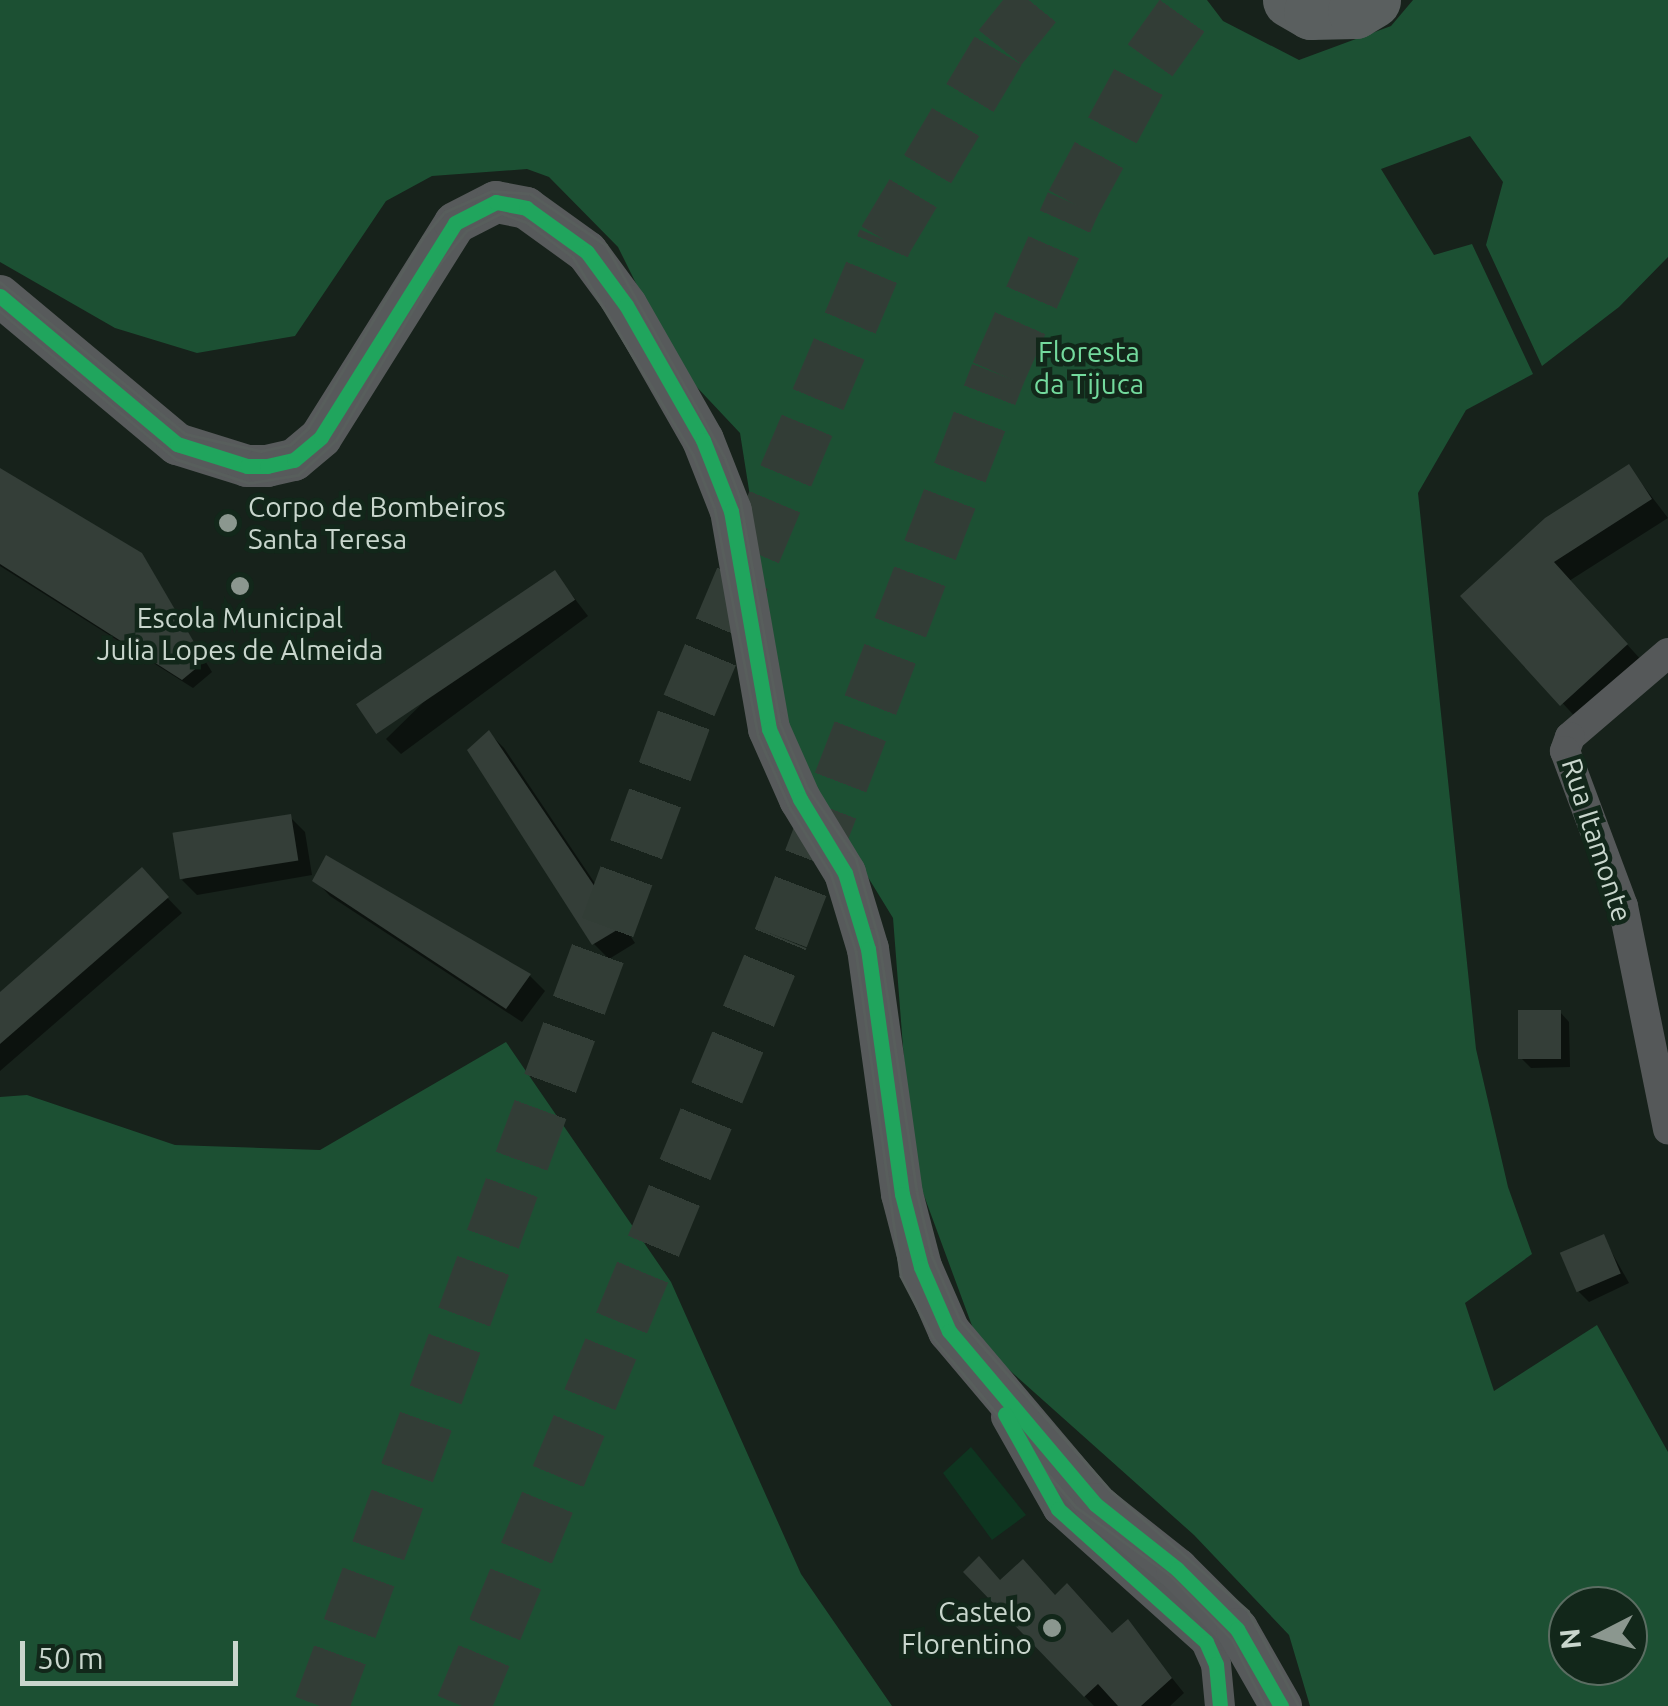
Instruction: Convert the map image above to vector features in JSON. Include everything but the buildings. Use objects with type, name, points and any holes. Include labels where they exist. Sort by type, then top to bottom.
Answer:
[{"type":"highway","points":[[1290,0],[1312,12],[1354,11],[1373,0]]},
{"type":"street","points":[[0,296],[178,444],[247,466],[267,466],[294,460],[322,436],[455,223],[496,202],[526,208],[587,252],[626,305],[717,470],[731,511],[769,729],[800,800],[844,873],[868,948],[891,1130],[916,1252],[948,1331],[1095,1504],[1177,1569],[1238,1630],[1281,1706]]},
{"type":"street","name":"Rua Itamonte","points":[[1668,653],[1570,736],[1566,750],[1622,906],[1668,1130]]},
{"type":"street","points":[[989,1380],[1058,1509],[1206,1642],[1216,1664],[1220,1706]]},
{"type":"green space","name":"Floresta da Tijuca","points":[[0,0],[1207,0],[1223,21],[1299,60],[1391,26],[1413,0],[1668,0],[1668,257],[1619,307],[1542,366],[1486,245],[1503,182],[1470,136],[1381,169],[1434,255],[1472,244],[1533,374],[1466,410],[1418,493],[1476,1049],[1508,1187],[1532,1254],[1465,1303],[1494,1391],[1597,1325],[1668,1452],[1668,1706],[1310,1706],[1289,1635],[1194,1535],[978,1342],[912,1163],[893,918],[790,750],[740,433],[677,366],[618,247],[549,177],[527,169],[432,176],[386,201],[295,336],[197,353],[115,328],[0,262]]},
{"type":"green space","points":[[506,1042],[671,1282],[801,1574],[892,1706],[0,1706],[0,1097],[27,1095],[175,1145],[320,1150]]},
{"type":"green space","points":[[971,1447],[1026,1515],[992,1540],[943,1473]]},
{"type":"tunnel","points":[[321,1706],[689,705],[885,240],[1000,47],[1038,0]]},
{"type":"tunnel","points":[[463,1706],[781,937],[998,373],[1073,203],[1150,60],[1193,0]]},
{"type":"tram line","points":[[0,282],[186,434],[261,451],[290,445],[308,428],[423,237],[445,212],[492,191],[531,194],[606,245],[725,458],[740,498],[780,723],[807,787],[856,858],[879,940],[917,1192],[932,1256],[960,1320],[1111,1491],[1248,1611],[1299,1706]]},
{"type":"tram line","points":[[0,311],[176,459],[249,483],[298,475],[336,440],[441,262],[466,231],[501,213],[528,223],[573,257],[693,454],[715,509],[758,735],[790,808],[831,874],[856,951],[901,1276],[934,1339],[1075,1506],[1170,1575],[1232,1639],[1265,1706]]},
{"type":"cycle path","points":[[0,296],[177,444],[247,466],[267,466],[294,460],[321,437],[455,223],[496,202],[526,208],[587,252],[626,305],[703,440],[731,511],[769,729],[800,799],[845,873],[868,949],[902,1194],[921,1267],[949,1331],[1095,1504],[1177,1569],[1237,1629],[1281,1706]]},
{"type":"cycle path","points":[[1005,1414],[1058,1509],[1206,1642],[1216,1664],[1220,1706]]},
{"type":"place","name":"Corpo de Bombeiros Santa Teresa","points":[[228,523]]},
{"type":"place","name":"Escola Municipal Julia Lopes de Almeida","points":[[240,586]]},
{"type":"place","name":"Castelo Florentino","points":[[1052,1628]]}]
